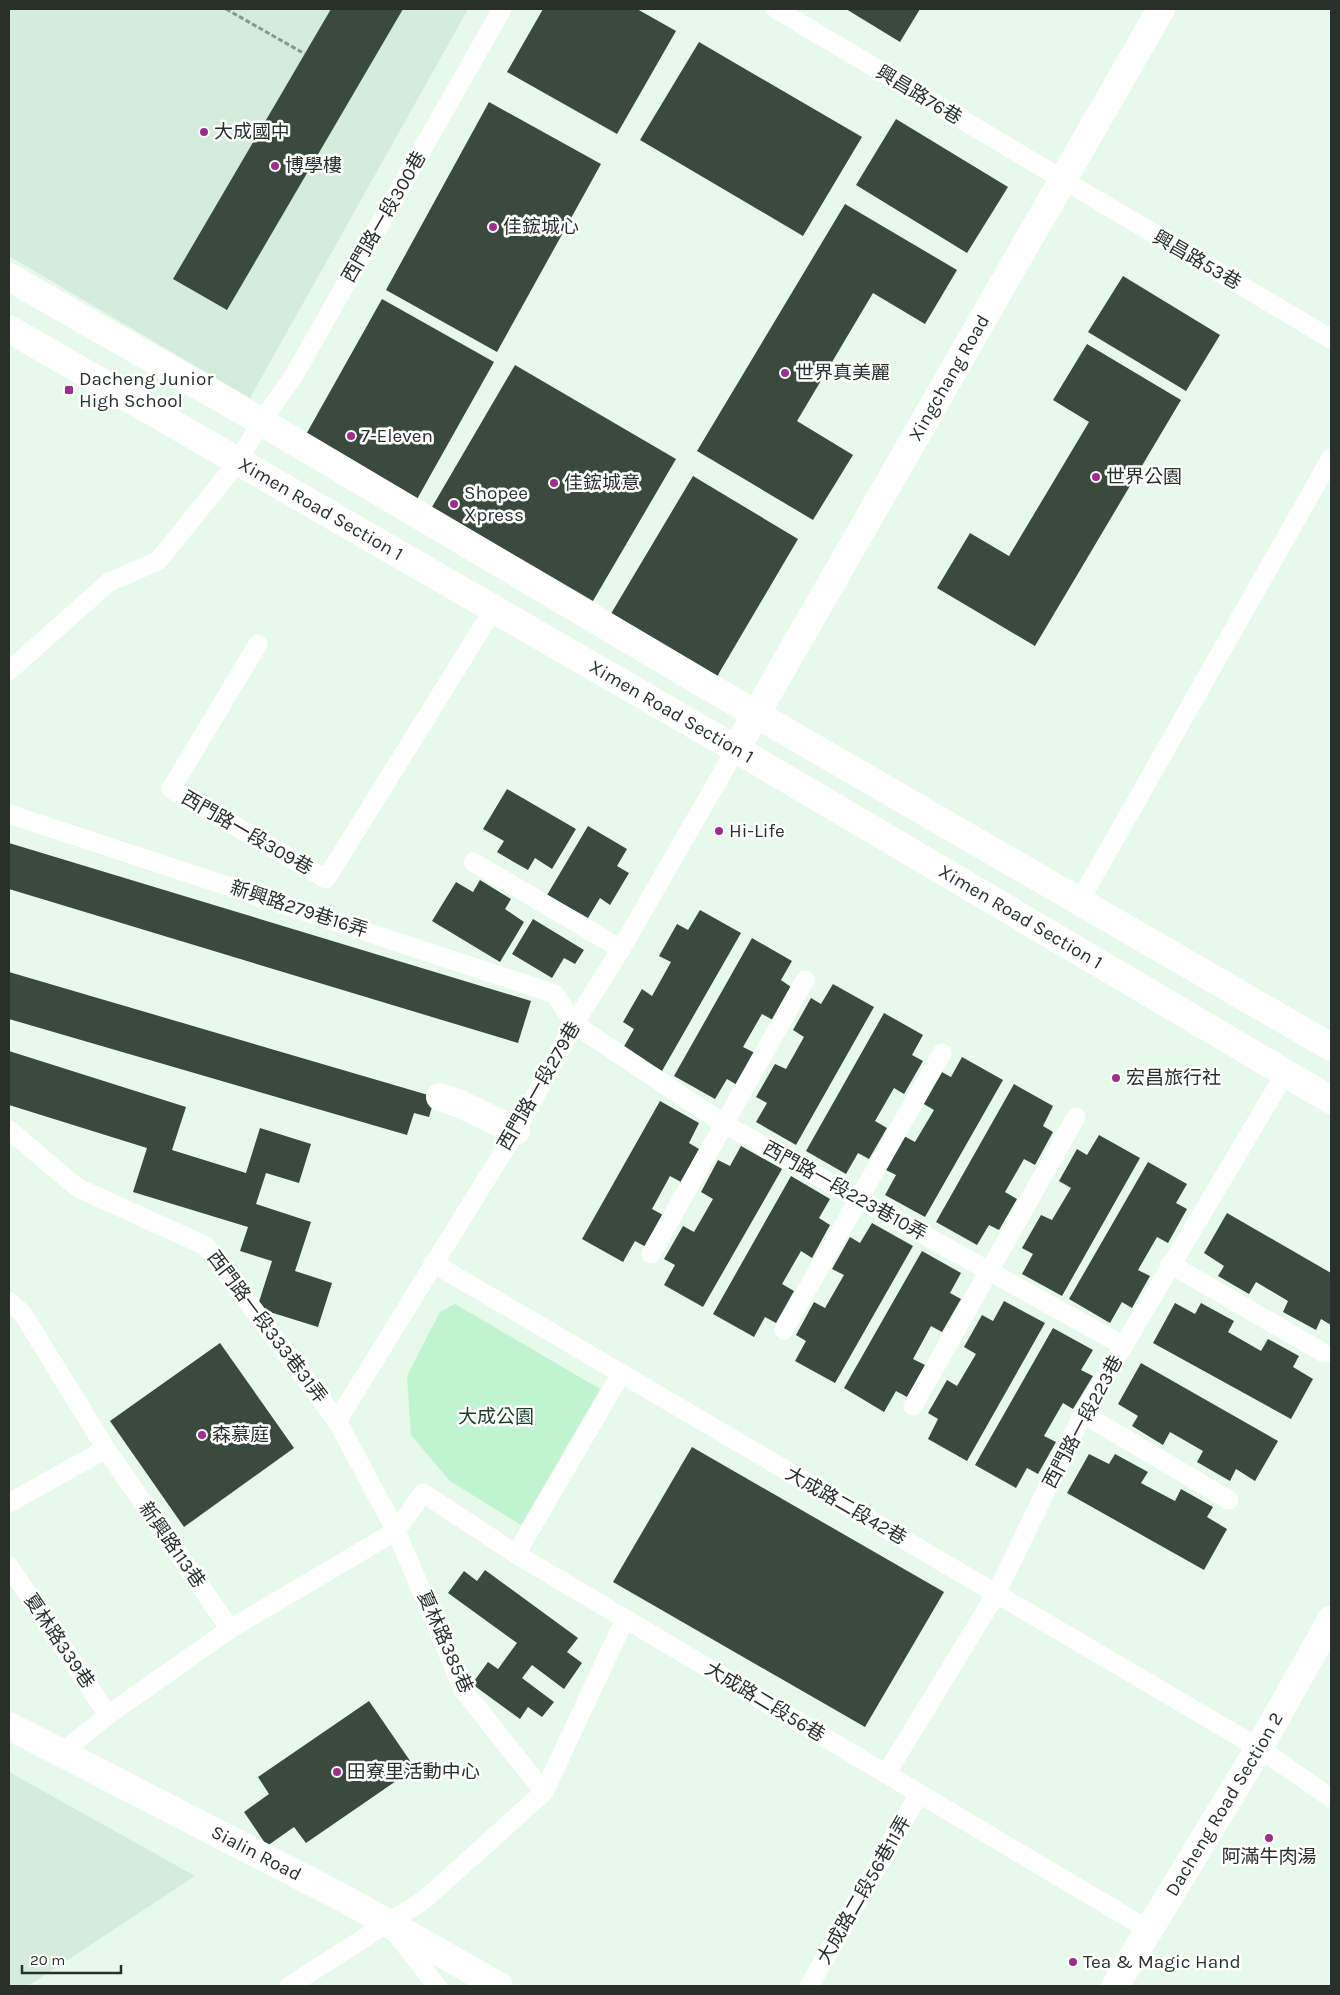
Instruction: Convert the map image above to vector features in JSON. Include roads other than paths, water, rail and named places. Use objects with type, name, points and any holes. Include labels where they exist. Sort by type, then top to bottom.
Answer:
[{"type":"street","name":"Xingchang Road","points":[[736,749],[1161,9]]},
{"type":"street","points":[[9,277],[261,422],[1079,902],[1331,1047]]},
{"type":"street","name":"Ximen Road Section 1","points":[[9,329],[736,749],[1331,1100]]},
{"type":"street","points":[[440,1098],[460,1104],[516,1131]]},
{"type":"street","name":"Dacheng Road Section 2","points":[[1115,1986],[1259,1748],[1331,1620]]},
{"type":"street","name":"Sialin Road","points":[[9,1726],[60,1754],[345,1899],[499,1986]]},
{"type":"lane","name":"西門路一段300巷","points":[[9,671],[109,582],[158,561],[238,462],[261,422],[292,377],[502,9]]},
{"type":"lane","name":"興昌路76巷","points":[[776,9],[1063,181]]},
{"type":"lane","name":"興昌路53巷","points":[[1063,181],[1331,339]]},
{"type":"lane","points":[[1079,902],[1331,458]]},
{"type":"lane","name":"西門路一段309巷","points":[[258,644],[171,789],[326,879],[493,610]]},
{"type":"lane","name":"西門路一段279巷","points":[[337,1421],[516,1131],[574,1024],[621,949],[736,749]]},
{"type":"lane","name":"新興路279巷16弄","points":[[9,814],[555,994],[574,1024]]},
{"type":"lane","points":[[473,862],[621,949]]},
{"type":"lane","points":[[651,1254],[805,980]]},
{"type":"lane","name":"西門路一段223巷10弄","points":[[574,1024],[724,1124],[1124,1346]]},
{"type":"lane","points":[[784,1330],[942,1053]]},
{"type":"lane","name":"西門路一段223巷","points":[[886,1774],[996,1594],[1083,1414],[1170,1264],[1286,1072]]},
{"type":"lane","points":[[913,1406],[1076,1117]]},
{"type":"lane","name":"西門路一段333巷31弄","points":[[9,1130],[78,1188],[206,1246],[337,1421],[396,1531]]},
{"type":"lane","name":"大成路二段42巷","points":[[433,1264],[1259,1748],[1331,1798]]},
{"type":"lane","points":[[1170,1264],[1324,1353]]},
{"type":"lane","name":"新興路113巷","points":[[9,1301],[16,1319],[230,1629]]},
{"type":"lane","points":[[516,1554],[621,1374]]},
{"type":"lane","points":[[1083,1414],[1229,1500]]},
{"type":"lane","points":[[9,1503],[106,1449]]},
{"type":"lane","name":"大成路二段56巷","points":[[396,1531],[423,1493],[516,1554],[1149,1930]]},
{"type":"lane","points":[[60,1754],[108,1715],[230,1629],[396,1531]]},
{"type":"lane","name":"夏林路385巷","points":[[396,1531],[464,1692],[544,1792]]},
{"type":"lane","name":"夏林路339巷","points":[[9,1566],[108,1715]]},
{"type":"lane","points":[[289,1986],[424,1900],[544,1792],[625,1619]]},
{"type":"lane","name":"大成路二段56巷11弄","points":[[809,1986],[919,1794]]},
{"type":"lane","points":[[388,1924],[436,1986]]},
{"type":"place","name":"大成國中","points":[[204,132]]},
{"type":"place","name":"博學樓","points":[[275,166]]},
{"type":"place","name":"佳鋐城心","points":[[493,227]]},
{"type":"place","name":"世界真美麗","points":[[785,373]]},
{"type":"place","name":"Dacheng Junior High School","points":[[69,390]]},
{"type":"place","name":"7-Eleven","points":[[351,436]]},
{"type":"place","name":"世界公園","points":[[1096,477]]},
{"type":"place","name":"佳鋐城意","points":[[554,483]]},
{"type":"place","name":"Shopee Xpress","points":[[454,504]]},
{"type":"place","name":"Hi-Life","points":[[719,831]]},
{"type":"place","name":"宏昌旅行社","points":[[1116,1078]]},
{"type":"place","name":"森慕庭","points":[[202,1435]]},
{"type":"place","name":"田寮里活動中心","points":[[337,1772]]},
{"type":"place","name":"阿滿牛肉湯","points":[[1269,1838]]},
{"type":"place","name":"Tea & Magic Hand","points":[[1073,1962]]},
{"type":"park label","name":"大成公園","points":[[496,1417]]}]
